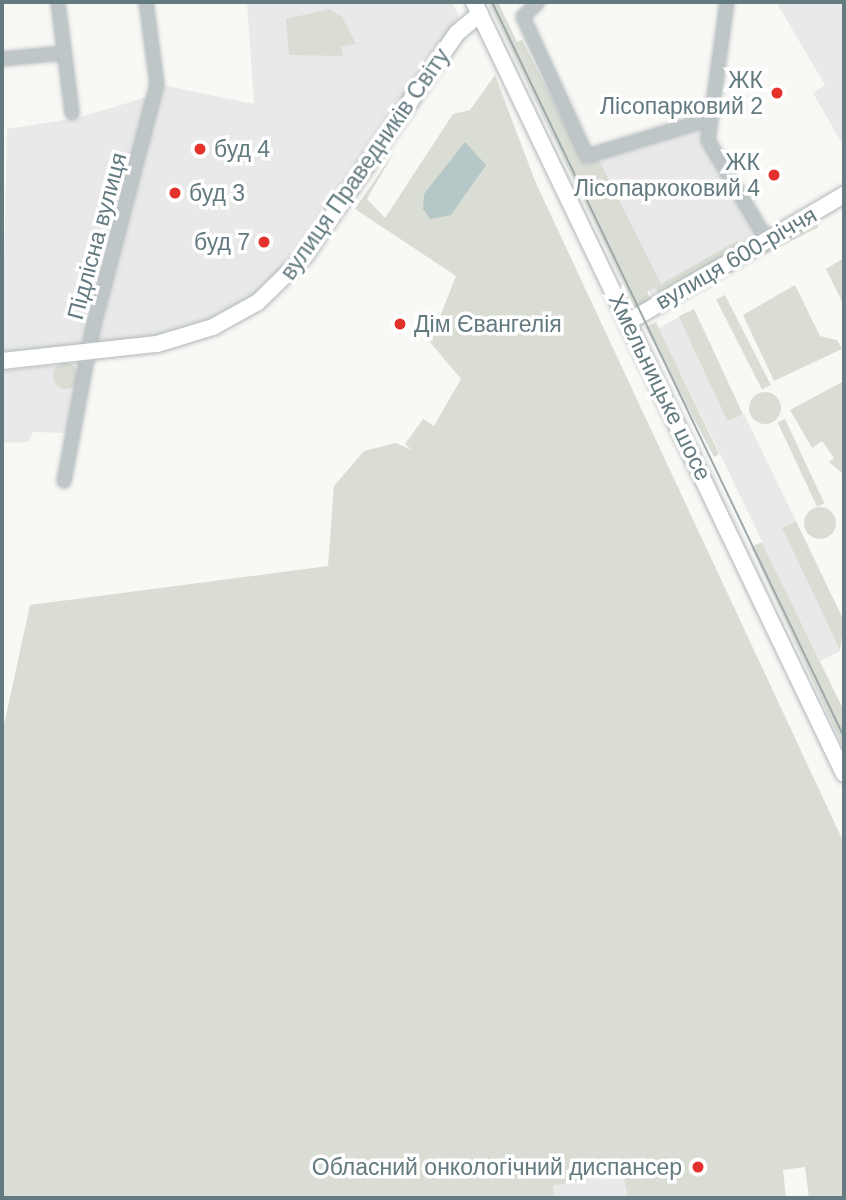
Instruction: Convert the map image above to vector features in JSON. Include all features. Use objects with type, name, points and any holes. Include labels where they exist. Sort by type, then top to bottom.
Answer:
[{"type":"main road","name":"вулиця Праведників Світу","points":[[2,361],[88,354],[202,331],[277,287],[352,190],[457,33],[477,8]]},
{"type":"main road","name":"Хмельницьке шосе","points":[[477,8],[844,774]]},
{"type":"main road","name":"вулиця 600-річчя","points":[[628,322],[844,195]]},
{"type":"street","points":[[58,2],[72,113]]},
{"type":"street","name":"Підлісна вулиця","points":[[64,481],[88,354],[157,84],[146,2]]},
{"type":"street","points":[[538,2],[523,17],[587,156],[706,120]]},
{"type":"street","points":[[727,2],[706,120],[708,140],[767,240]]},
{"type":"street","points":[[2,59],[65,53]]},
{"type":"shaded area","points":[[247,2],[452,2],[459,16],[299,253],[268,289],[189,331],[2,356],[7,129],[77,118],[154,95],[157,84],[254,104]]},
{"type":"shaded area","points":[[488,2],[498,2],[517,42],[522,40],[585,164],[599,160],[661,284],[737,241],[742,248],[659,295],[655,288],[647,292],[651,299],[635,308]]},
{"type":"shaded area","points":[[776,2],[844,2],[844,147],[813,93],[825,85]]},
{"type":"shaded area","points":[[330,9],[342,17],[356,44],[341,47],[343,56],[289,55],[286,19]]},
{"type":"shaded area","points":[[495,75],[535,181],[844,843],[844,1198],[809,1198],[805,1167],[783,1170],[786,1198],[628,1198],[623,1172],[553,1186],[554,1198],[2,1198],[2,734],[30,605],[328,566],[334,486],[364,451],[396,443],[412,450],[405,444],[423,419],[434,426],[461,379],[430,342],[456,276],[355,209],[396,149],[367,199],[385,218],[453,114],[470,110]]},
{"type":"shaded area","points":[[706,120],[708,140],[763,234],[651,299],[649,283],[587,156]]},
{"type":"shaded area","points":[[465,142],[486,165],[451,215],[430,219],[423,209],[424,194]]},
{"type":"shaded area","points":[[815,221],[818,227],[743,265],[740,259]]},
{"type":"shaded area","points":[[844,258],[844,306],[826,269]]},
{"type":"shaded area","points":[[795,285],[820,336],[837,340],[842,349],[774,381],[743,315]]},
{"type":"shaded area","points":[[725,295],[771,385],[762,390],[716,300]]},
{"type":"shaded area","points":[[694,309],[743,414],[728,421],[679,316]]},
{"type":"shaded area","points":[[679,317],[729,420],[744,414],[796,521],[782,528],[841,651],[820,661],[659,328]]},
{"type":"shaded area","points":[[656,322],[719,454],[714,457],[645,327]]},
{"type":"shaded area","points":[[85,362],[72,433],[33,432],[28,442],[2,443],[2,371]]},
{"type":"shaded area","points":[[66,363],[75,367],[79,376],[75,385],[66,389],[57,385],[53,376],[57,367]]},
{"type":"shaded area","points":[[844,381],[844,475],[829,462],[834,458],[822,441],[812,448],[790,410]]},
{"type":"shaded area","points":[[765,392],[776,397],[781,408],[776,419],[765,424],[754,419],[749,408],[754,397]]},
{"type":"shaded area","points":[[785,419],[824,503],[817,507],[778,422]]},
{"type":"shaded area","points":[[820,507],[831,512],[836,523],[831,534],[820,539],[809,534],[804,523],[809,512]]},
{"type":"shaded area","points":[[796,521],[844,621],[840,650],[782,528]]},
{"type":"shaded area","points":[[762,542],[844,711],[844,749],[751,547]]},
{"type":"shaded area","points":[[623,1172],[753,1198],[554,1198],[552,1186]]},
{"type":"tram line","points":[[492,2],[844,737]]},
{"type":"place","name":"ЖК Лісопарковий 2","points":[[777,93]]},
{"type":"place","name":"буд 4","points":[[200,149]]},
{"type":"place","name":"ЖК Лісопаркоковий 4","points":[[774,175]]},
{"type":"place","name":"буд 3","points":[[175,193]]},
{"type":"place","name":"буд 7","points":[[264,242]]},
{"type":"place","name":"Дім Євангелія","points":[[400,324]]},
{"type":"place","name":"Обласний онкологічний диспансер","points":[[698,1167]]}]
